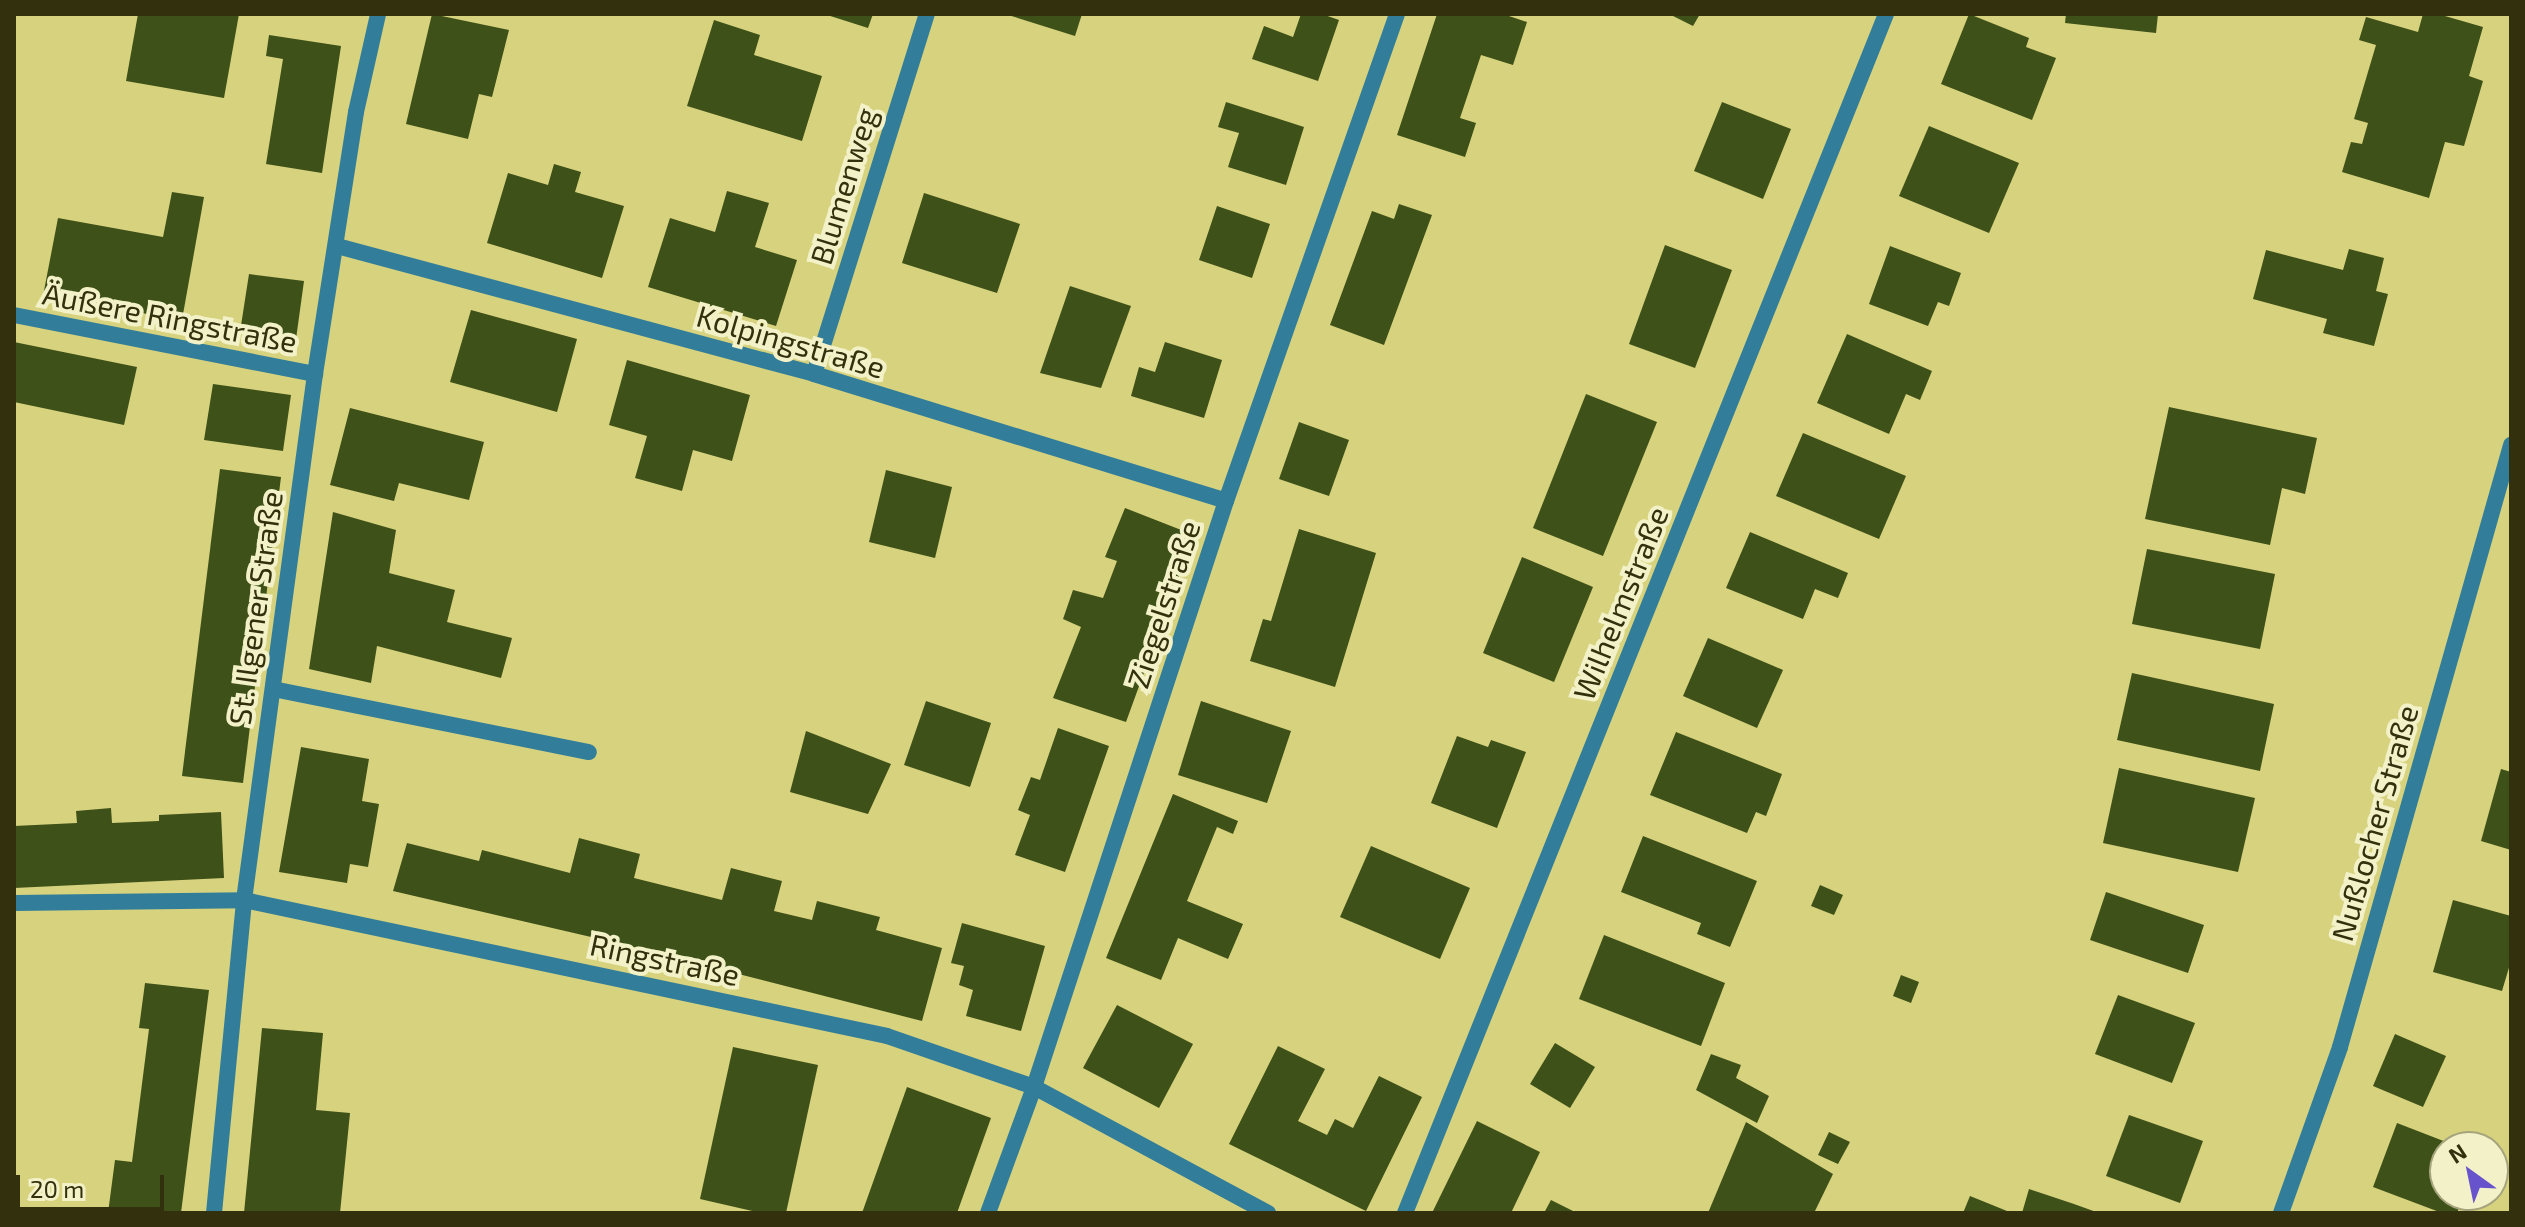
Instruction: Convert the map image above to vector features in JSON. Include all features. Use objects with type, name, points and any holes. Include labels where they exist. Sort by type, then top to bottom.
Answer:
[{"type":"street","name":"St. Ilgener Straße","points":[[214,1213],[244,900],[315,374],[356,112],[378,14]]},
{"type":"street","name":"Blumenweg","points":[[814,374],[927,14]]},
{"type":"street","name":"Ziegelstraße","points":[[988,1213],[1034,1087],[1226,501],[1397,14]]},
{"type":"street","name":"Wilhelmstraße","points":[[1405,1213],[1886,14]]},
{"type":"street","name":"Kolpingstraße","points":[[337,246],[814,374],[1226,501]]},
{"type":"street","name":"Äußere Ringstraße","points":[[14,315],[315,374]]},
{"type":"street","name":"Nußlocher Straße","points":[[2281,1213],[2340,1047],[2511,445]]},
{"type":"street","points":[[273,689],[589,752]]},
{"type":"street","name":"Ringstraße","points":[[14,903],[244,900],[887,1036],[1034,1087],[1268,1213]]},
{"type":"building","points":[[138,14],[239,14],[224,98],[126,81]]},
{"type":"building","points":[[432,14],[509,30],[492,97],[479,94],[468,139],[406,124]]},
{"type":"building","points":[[824,14],[873,14],[868,28]]},
{"type":"building","points":[[1005,14],[1082,14],[1075,36]]},
{"type":"building","points":[[1301,14],[1322,14],[1339,20],[1318,81],[1252,59],[1264,26],[1293,37]]},
{"type":"building","points":[[1437,14],[1503,14],[1527,22],[1513,65],[1481,55],[1460,118],[1476,123],[1465,157],[1397,135]]},
{"type":"building","points":[[1669,14],[1700,14],[1693,26]]},
{"type":"building","points":[[1969,14],[2029,38],[2026,47],[2056,58],[2032,120],[1941,84]]},
{"type":"building","points":[[2066,14],[2158,14],[2156,33],[2065,23]]},
{"type":"building","points":[[2423,14],[2438,14],[2483,27],[2469,76],[2483,81],[2464,146],[2445,142],[2429,198],[2342,172],[2351,142],[2362,144],[2368,123],[2354,119],[2376,45],[2359,40],[2366,17],[2418,32]]},
{"type":"building","points":[[714,20],[760,35],[754,55],[822,76],[802,141],[687,106]]},
{"type":"building","points":[[269,35],[341,46],[322,173],[266,164],[283,59],[266,56]]},
{"type":"building","points":[[1226,102],[1304,127],[1286,185],[1228,167],[1239,133],[1218,127]]},
{"type":"building","points":[[1722,102],[1791,129],[1763,199],[1694,171]]},
{"type":"building","points":[[1929,126],[2019,163],[1989,233],[1899,196]]},
{"type":"building","points":[[554,164],[581,172],[575,192],[624,206],[602,278],[487,243],[508,173],[548,185]]},
{"type":"building","points":[[727,191],[769,203],[755,247],[797,260],[776,326],[648,287],[670,218],[715,232]]},
{"type":"building","points":[[172,192],[204,197],[182,320],[43,296],[58,218],[163,237]]},
{"type":"building","points":[[924,193],[1020,224],[997,293],[902,263]]},
{"type":"building","points":[[1399,204],[1432,215],[1384,345],[1330,325],[1372,211],[1394,219]]},
{"type":"building","points":[[1217,206],[1270,224],[1252,278],[1199,260]]},
{"type":"building","points":[[1665,245],[1732,270],[1695,368],[1629,344]]},
{"type":"building","points":[[1890,246],[1961,273],[1949,306],[1938,302],[1928,326],[1869,304]]},
{"type":"building","points":[[2349,249],[2384,258],[2376,291],[2388,294],[2374,346],[2323,333],[2327,319],[2253,299],[2266,250],[2343,270]]},
{"type":"building","points":[[249,274],[304,281],[296,339],[240,332]]},
{"type":"building","points":[[1070,286],[1131,306],[1101,388],[1040,373]]},
{"type":"building","points":[[471,310],[577,339],[557,412],[450,382]]},
{"type":"building","points":[[1847,334],[1932,371],[1920,400],[1906,394],[1889,434],[1817,403]]},
{"type":"building","points":[[14,342],[137,367],[124,425],[14,402]]},
{"type":"building","points":[[1165,342],[1222,360],[1204,418],[1131,396],[1139,367],[1155,372]]},
{"type":"building","points":[[627,360],[750,395],[732,461],[693,450],[682,491],[635,478],[647,436],[609,425]]},
{"type":"building","points":[[213,384],[291,395],[283,451],[204,440]]},
{"type":"building","points":[[1586,394],[1657,422],[1603,556],[1533,528]]},
{"type":"building","points":[[2169,407],[2317,438],[2305,494],[2282,488],[2270,545],[2145,519]]},
{"type":"building","points":[[350,408],[484,442],[469,500],[399,483],[394,501],[330,485]]},
{"type":"building","points":[[1299,422],[1349,440],[1329,496],[1279,479]]},
{"type":"building","points":[[1803,433],[1906,476],[1879,539],[1776,496]]},
{"type":"building","points":[[220,469],[281,477],[243,783],[182,776]]},
{"type":"building","points":[[886,470],[952,487],[935,558],[869,542]]},
{"type":"building","points":[[1125,508],[1194,535],[1126,722],[1053,698],[1081,627],[1063,619],[1073,590],[1103,598],[1117,561],[1105,557]]},
{"type":"building","points":[[333,512],[396,530],[389,573],[455,590],[447,622],[512,638],[501,678],[377,646],[371,683],[309,669]]},
{"type":"building","points":[[1299,529],[1376,553],[1335,687],[1250,661],[1263,619],[1271,621]]},
{"type":"building","points":[[1750,532],[1848,573],[1838,598],[1815,589],[1803,619],[1726,588]]},
{"type":"building","points":[[2147,549],[2275,574],[2260,649],[2132,624]]},
{"type":"building","points":[[1522,557],[1593,587],[1554,682],[1483,653]]},
{"type":"building","points":[[1708,638],[1783,670],[1757,728],[1683,696]]},
{"type":"building","points":[[2132,673],[2274,704],[2260,771],[2117,740]]},
{"type":"building","points":[[926,701],[991,723],[970,787],[904,765]]},
{"type":"building","points":[[1201,701],[1291,731],[1267,803],[1178,775]]},
{"type":"building","points":[[1058,728],[1109,746],[1065,872],[1015,855],[1030,815],[1018,810],[1031,777],[1040,780]]},
{"type":"building","points":[[806,731],[891,764],[868,814],[790,792]]},
{"type":"building","points":[[1676,732],[1782,774],[1766,816],[1756,812],[1747,833],[1650,795]]},
{"type":"building","points":[[1457,736],[1488,747],[1491,740],[1526,752],[1497,828],[1431,803]]},
{"type":"building","points":[[301,747],[369,759],[362,801],[379,804],[368,867],[350,864],[347,883],[279,872]]},
{"type":"building","points":[[2119,768],[2255,798],[2238,872],[2103,843]]},
{"type":"building","points":[[2501,769],[2511,772],[2511,850],[2481,841]]},
{"type":"building","points":[[1173,794],[1238,821],[1233,834],[1217,827],[1187,901],[1243,924],[1228,959],[1178,938],[1161,980],[1106,958]]},
{"type":"building","points":[[111,808],[112,823],[159,821],[159,815],[221,812],[224,878],[14,888],[14,826],[77,823],[76,811]]},
{"type":"building","points":[[1643,836],[1757,881],[1730,947],[1697,934],[1701,923],[1621,892]]},
{"type":"building","points":[[579,838],[640,854],[634,878],[722,900],[731,868],[782,881],[774,911],[812,920],[817,901],[880,917],[876,930],[942,948],[922,1021],[617,943],[393,891],[407,843],[479,861],[482,850],[570,873]]},
{"type":"building","points":[[1371,846],[1470,888],[1440,959],[1340,917]]},
{"type":"building","points":[[1820,885],[1843,895],[1834,915],[1811,906]]},
{"type":"building","points":[[2106,892],[2204,925],[2188,973],[2090,940]]},
{"type":"building","points":[[2453,900],[2511,916],[2511,961],[2502,991],[2433,972]]},
{"type":"building","points":[[962,923],[1045,946],[1021,1031],[966,1016],[973,990],[959,985],[964,966],[951,963]]},
{"type":"building","points":[[1604,935],[1725,983],[1701,1046],[1579,999]]},
{"type":"building","points":[[1901,975],[1919,982],[1911,1003],[1893,996]]},
{"type":"building","points":[[145,983],[209,990],[181,1213],[108,1213],[115,1160],[132,1162],[149,1029],[139,1028]]},
{"type":"building","points":[[2118,995],[2195,1023],[2172,1083],[2095,1054]]},
{"type":"building","points":[[1117,1005],[1193,1044],[1159,1108],[1083,1068]]},
{"type":"building","points":[[262,1028],[323,1033],[316,1110],[350,1113],[340,1213],[244,1213]]},
{"type":"building","points":[[2395,1034],[2446,1056],[2423,1107],[2373,1086]]},
{"type":"building","points":[[1555,1043],[1595,1067],[1570,1108],[1530,1084]]},
{"type":"building","points":[[1278,1046],[1325,1069],[1298,1121],[1327,1135],[1335,1119],[1353,1128],[1379,1076],[1422,1097],[1366,1211],[1229,1144]]},
{"type":"building","points":[[733,1047],[818,1065],[786,1213],[761,1213],[700,1199]]},
{"type":"building","points":[[1711,1054],[1741,1065],[1736,1078],[1769,1096],[1757,1123],[1696,1090]]},
{"type":"building","points":[[907,1087],[991,1118],[957,1213],[862,1213]]},
{"type":"building","points":[[2129,1115],[2203,1141],[2180,1203],[2106,1176]]},
{"type":"building","points":[[1477,1121],[1540,1152],[1511,1213],[1432,1213]]},
{"type":"building","points":[[1746,1122],[1833,1174],[1814,1213],[1708,1213]]},
{"type":"building","points":[[2397,1123],[2429,1135],[2429,1208],[2373,1187]]},
{"type":"building","points":[[1829,1132],[1850,1142],[1838,1164],[1818,1155]]},
{"type":"building","points":[[2029,1189],[2074,1204],[2099,1213],[2022,1213]]},
{"type":"building","points":[[1970,1196],[2012,1213],[1963,1213]]},
{"type":"building","points":[[1551,1200],[1577,1213],[1544,1213]]}]
